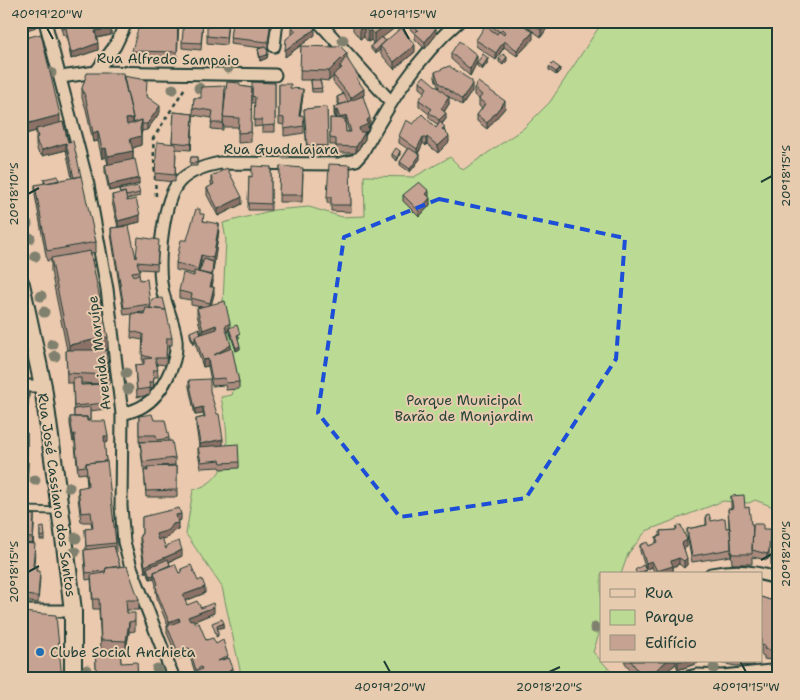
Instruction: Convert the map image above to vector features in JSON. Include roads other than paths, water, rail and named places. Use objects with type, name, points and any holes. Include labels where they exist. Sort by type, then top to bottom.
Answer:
[{"type":"main road","name":"Rua José Cassiano dos Santos","points":[[21,284],[42,386],[60,511],[73,611],[73,679]]},
{"type":"street","name":"Avenida Maruípe","points":[[45,21],[88,185],[107,288],[122,414],[124,542],[131,567],[174,679]]},
{"type":"street","points":[[96,72],[115,46],[128,21]]},
{"type":"street","points":[[274,46],[277,21]]},
{"type":"street","points":[[318,21],[390,101]]},
{"type":"street","name":"Rua Guadalajara","points":[[122,414],[143,406],[154,397],[166,379],[176,351],[173,326],[161,284],[159,267],[167,208],[179,181],[206,166],[234,162],[338,164],[356,160],[362,153],[390,101],[424,58],[459,21]]},
{"type":"street","name":"Rua Alfredo Sampaio","points":[[61,77],[96,72],[275,75]]},
{"type":"street","points":[[21,386],[42,386]]},
{"type":"street","points":[[724,572],[738,570],[760,572]]},
{"type":"street","points":[[762,573],[779,579]]},
{"type":"street","points":[[21,611],[73,611]]},
{"type":"street","points":[[680,679],[697,675],[749,676],[779,670]]},
{"type":"lane","points":[[21,510],[60,511]]},
{"type":"place","name":"Clube Social Anchieta","points":[[40,652]]},
{"type":"park label","name":"Parque Municipal Barão de Monjardim","points":[[464,408]]}]
